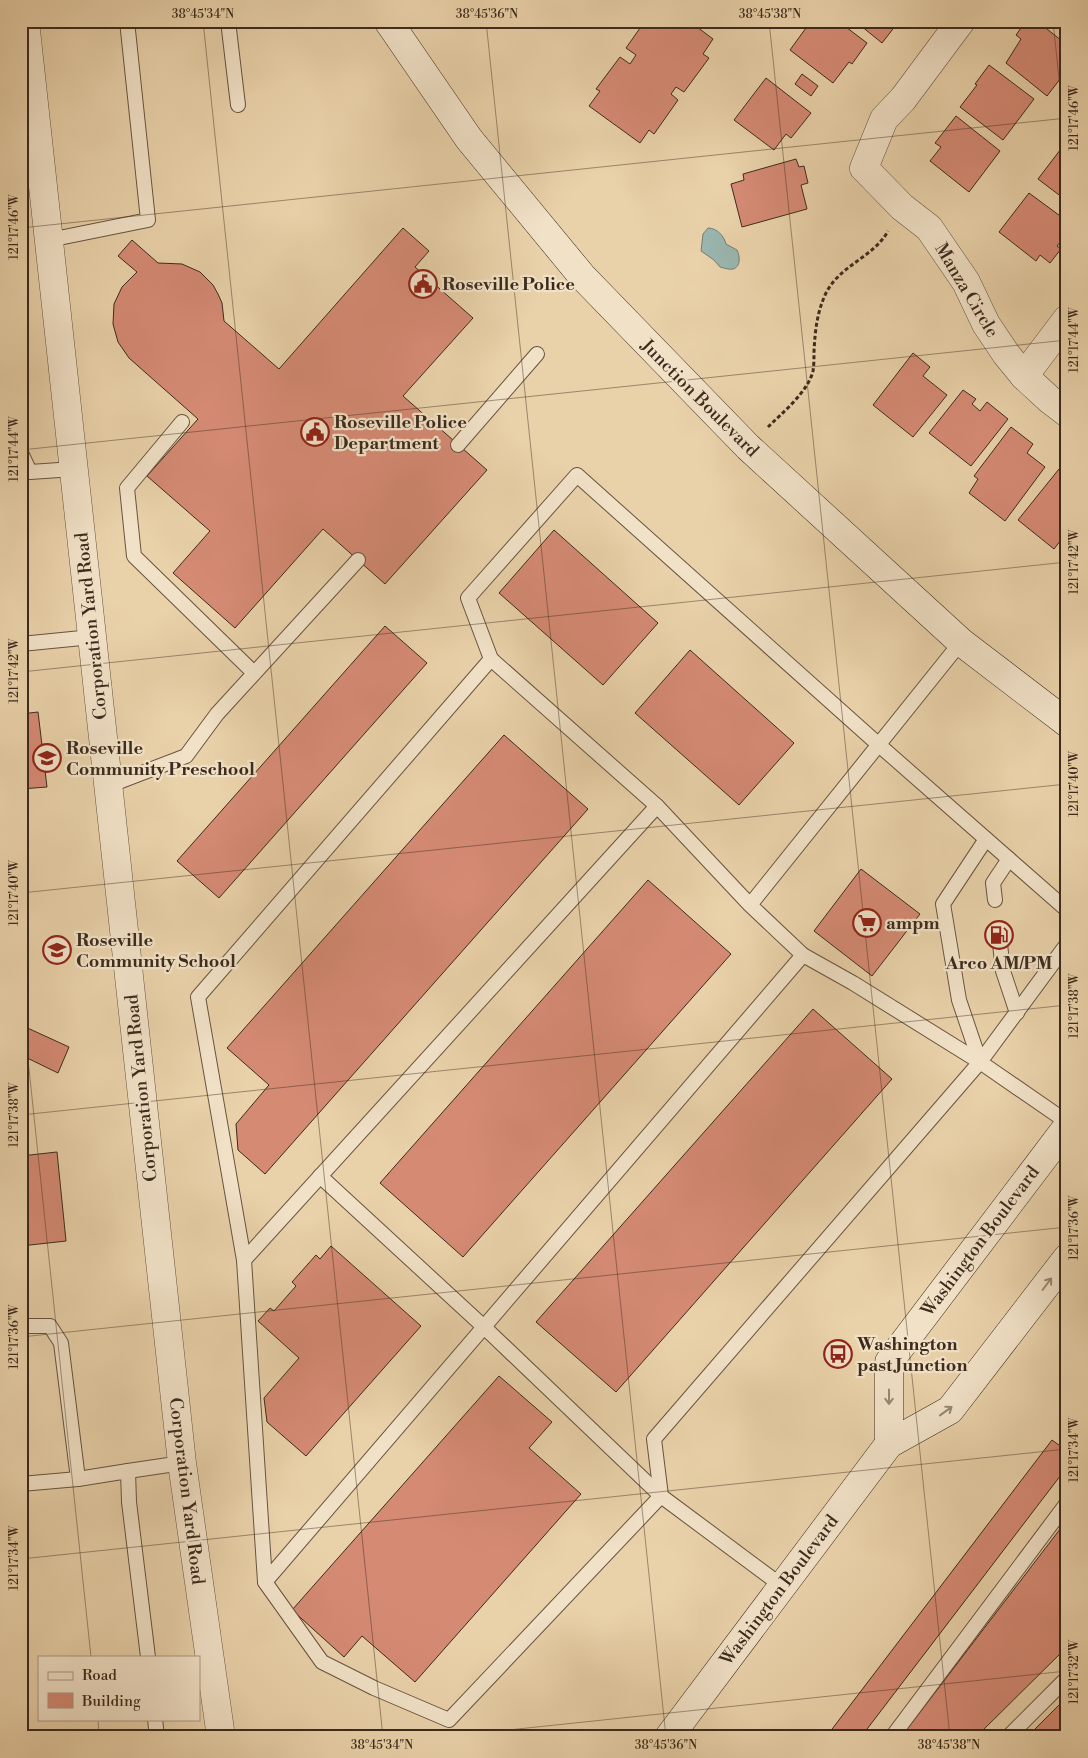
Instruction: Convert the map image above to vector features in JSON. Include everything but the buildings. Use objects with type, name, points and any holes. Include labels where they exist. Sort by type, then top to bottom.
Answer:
[{"type":"street","name":"Corporation Yard Road","points":[[25,21],[30,140],[49,240],[182,1463],[220,1737]]},
{"type":"street","name":"Junction Boulevard","points":[[388,21],[469,139],[582,276],[748,447],[961,642],[1067,723]]},
{"type":"street","name":"Manza Circle","points":[[961,21],[903,99],[884,119],[864,168],[902,207],[929,228],[966,282],[991,331],[1006,354],[1024,376],[1067,413]]},
{"type":"street","points":[[1024,376],[1067,320]]},
{"type":"street","name":"Washington Boulevard","points":[[889,1444],[889,1362],[1067,1127]]},
{"type":"street","name":"Washington Boulevard","points":[[669,1737],[889,1444],[950,1410],[1067,1258]]},
{"type":"lane","points":[[49,240],[148,220],[127,21]]},
{"type":"lane","points":[[228,21],[238,105]]},
{"type":"lane","points":[[458,445],[537,354]]},
{"type":"lane","points":[[182,422],[127,488],[134,556],[254,673]]},
{"type":"lane","points":[[21,453],[30,472],[74,469]]},
{"type":"lane","points":[[1067,910],[879,745],[577,474],[468,598],[491,659],[657,806],[750,905],[803,955],[853,983],[980,1062],[1067,1122]]},
{"type":"lane","points":[[108,786],[186,756],[217,714],[358,560]]},
{"type":"lane","points":[[21,644],[92,637]]},
{"type":"lane","points":[[750,905],[961,642]]},
{"type":"lane","points":[[491,659],[198,997],[244,1260],[265,1582],[322,1662],[374,1688],[449,1720],[661,1496]]},
{"type":"lane","points":[[244,1260],[657,806]]},
{"type":"lane","points":[[980,1062],[959,1000],[943,904],[986,839]]},
{"type":"lane","points":[[995,900],[993,882],[1009,859]]},
{"type":"lane","points":[[1000,944],[1003,971],[1017,1013]]},
{"type":"lane","points":[[661,1496],[654,1438],[980,1062],[1067,944]]},
{"type":"lane","points":[[265,1582],[803,955]]},
{"type":"lane","points":[[320,1176],[484,1327],[661,1496],[782,1586]]},
{"type":"lane","points":[[21,1326],[50,1326],[61,1343],[78,1479]]},
{"type":"lane","points":[[21,1484],[78,1479],[182,1463]]},
{"type":"lane","points":[[128,1471],[129,1502],[148,1656]]},
{"type":"lane","points":[[892,1737],[1067,1503]]},
{"type":"lane","points":[[1008,1737],[1067,1678]]},
{"type":"lane","points":[[155,1720],[157,1737]]},
{"type":"path","points":[[748,447],[793,402],[808,383],[813,371],[816,319],[827,291],[844,270],[871,251],[886,236],[902,207]]},
{"type":"water","points":[[708,228],[717,231],[722,235],[726,244],[737,250],[739,261],[736,268],[720,267],[701,251],[703,234]]},
{"type":"place","name":"Roseville Police","points":[[423,284]]},
{"type":"place","name":"Roseville Police Department","points":[[315,432]]},
{"type":"place","name":"Roseville Community Preschool","points":[[47,758]]},
{"type":"place","name":"ampm","points":[[867,923]]},
{"type":"place","name":"Arco AM/PM","points":[[999,935]]},
{"type":"place","name":"Roseville Community School","points":[[57,950]]},
{"type":"place","name":"Washington past Junction","points":[[838,1354]]}]
